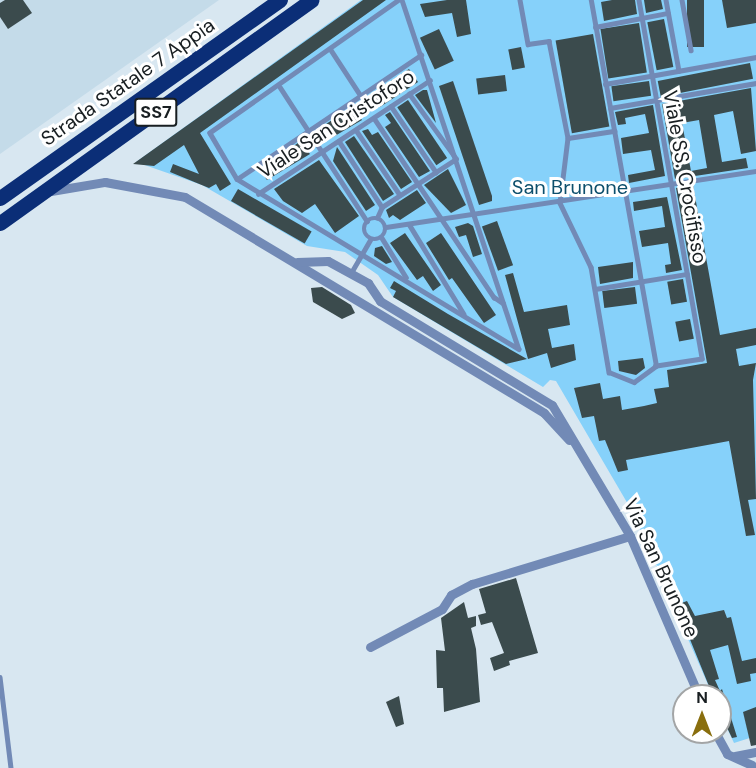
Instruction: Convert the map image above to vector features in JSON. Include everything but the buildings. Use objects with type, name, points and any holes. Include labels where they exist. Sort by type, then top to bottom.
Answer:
[{"type":"highway","name":"Strada Statale 7 Appia","points":[[0,198],[280,0]]},
{"type":"highway","name":"Strada Statale 7 Appia","points":[[0,223],[311,0]]},
{"type":"street","points":[[42,193],[105,182],[185,197],[297,262],[544,413],[585,457]]},
{"type":"street","points":[[297,262],[328,261],[351,273],[368,283],[380,301],[552,405],[585,457]]},
{"type":"street","name":"Via San Brunone","points":[[585,457],[630,536],[694,684]]},
{"type":"street","points":[[370,646],[442,609],[451,596],[472,584],[630,536]]},
{"type":"street","points":[[720,744],[722,750],[754,766]]},
{"type":"street","points":[[734,757],[756,752]]},
{"type":"street","points":[[734,757],[740,768]]},
{"type":"lane","points":[[400,0],[430,80],[519,349],[407,279],[258,194],[237,179],[210,133],[280,87],[400,0]]},
{"type":"lane","points":[[520,0],[528,44],[549,41],[568,138],[560,203],[591,267],[609,372],[634,381],[656,366],[591,0]]},
{"type":"lane","name":"Viale SS. Crocifisso","points":[[639,0],[702,359],[656,366]]},
{"type":"lane","points":[[666,0],[679,71]]},
{"type":"lane","points":[[682,0],[692,50]]},
{"type":"lane","points":[[595,27],[668,13]]},
{"type":"lane","points":[[331,50],[361,96]]},
{"type":"lane","points":[[237,179],[421,55]]},
{"type":"lane","points":[[605,84],[755,58],[756,65]]},
{"type":"lane","name":"Viale San Cristoforo","points":[[258,194],[430,80]]},
{"type":"lane","points":[[610,108],[756,83]]},
{"type":"lane","points":[[280,87],[367,222]]},
{"type":"lane","points":[[409,94],[456,159]]},
{"type":"lane","points":[[391,106],[436,172]]},
{"type":"lane","points":[[374,118],[494,297],[503,303]]},
{"type":"lane","points":[[356,130],[400,195]]},
{"type":"lane","points":[[568,138],[614,131]]},
{"type":"lane","points":[[339,141],[382,207]]},
{"type":"lane","points":[[370,240],[364,231],[367,222],[376,218],[382,207],[456,159]]},
{"type":"lane","points":[[386,228],[625,194],[756,171]]},
{"type":"lane","points":[[376,218],[386,228]]},
{"type":"lane","points":[[409,224],[466,317]]},
{"type":"lane","points":[[382,238],[386,228]]},
{"type":"lane","points":[[370,240],[382,238]]},
{"type":"lane","points":[[382,238],[407,279]]},
{"type":"lane","points":[[351,273],[370,240]]},
{"type":"lane","points":[[595,288],[687,274]]},
{"type":"lane","points":[[0,677],[11,768]]},
{"type":"shaded area","points":[[0,0],[219,0],[0,154]]},
{"type":"green space","name":"San Brunone","points":[[361,0],[756,0],[756,736],[734,743],[732,739],[732,684],[708,684],[632,511],[556,381],[550,380],[543,387],[393,297],[378,275],[345,252],[307,246],[202,185],[136,162]]}]
